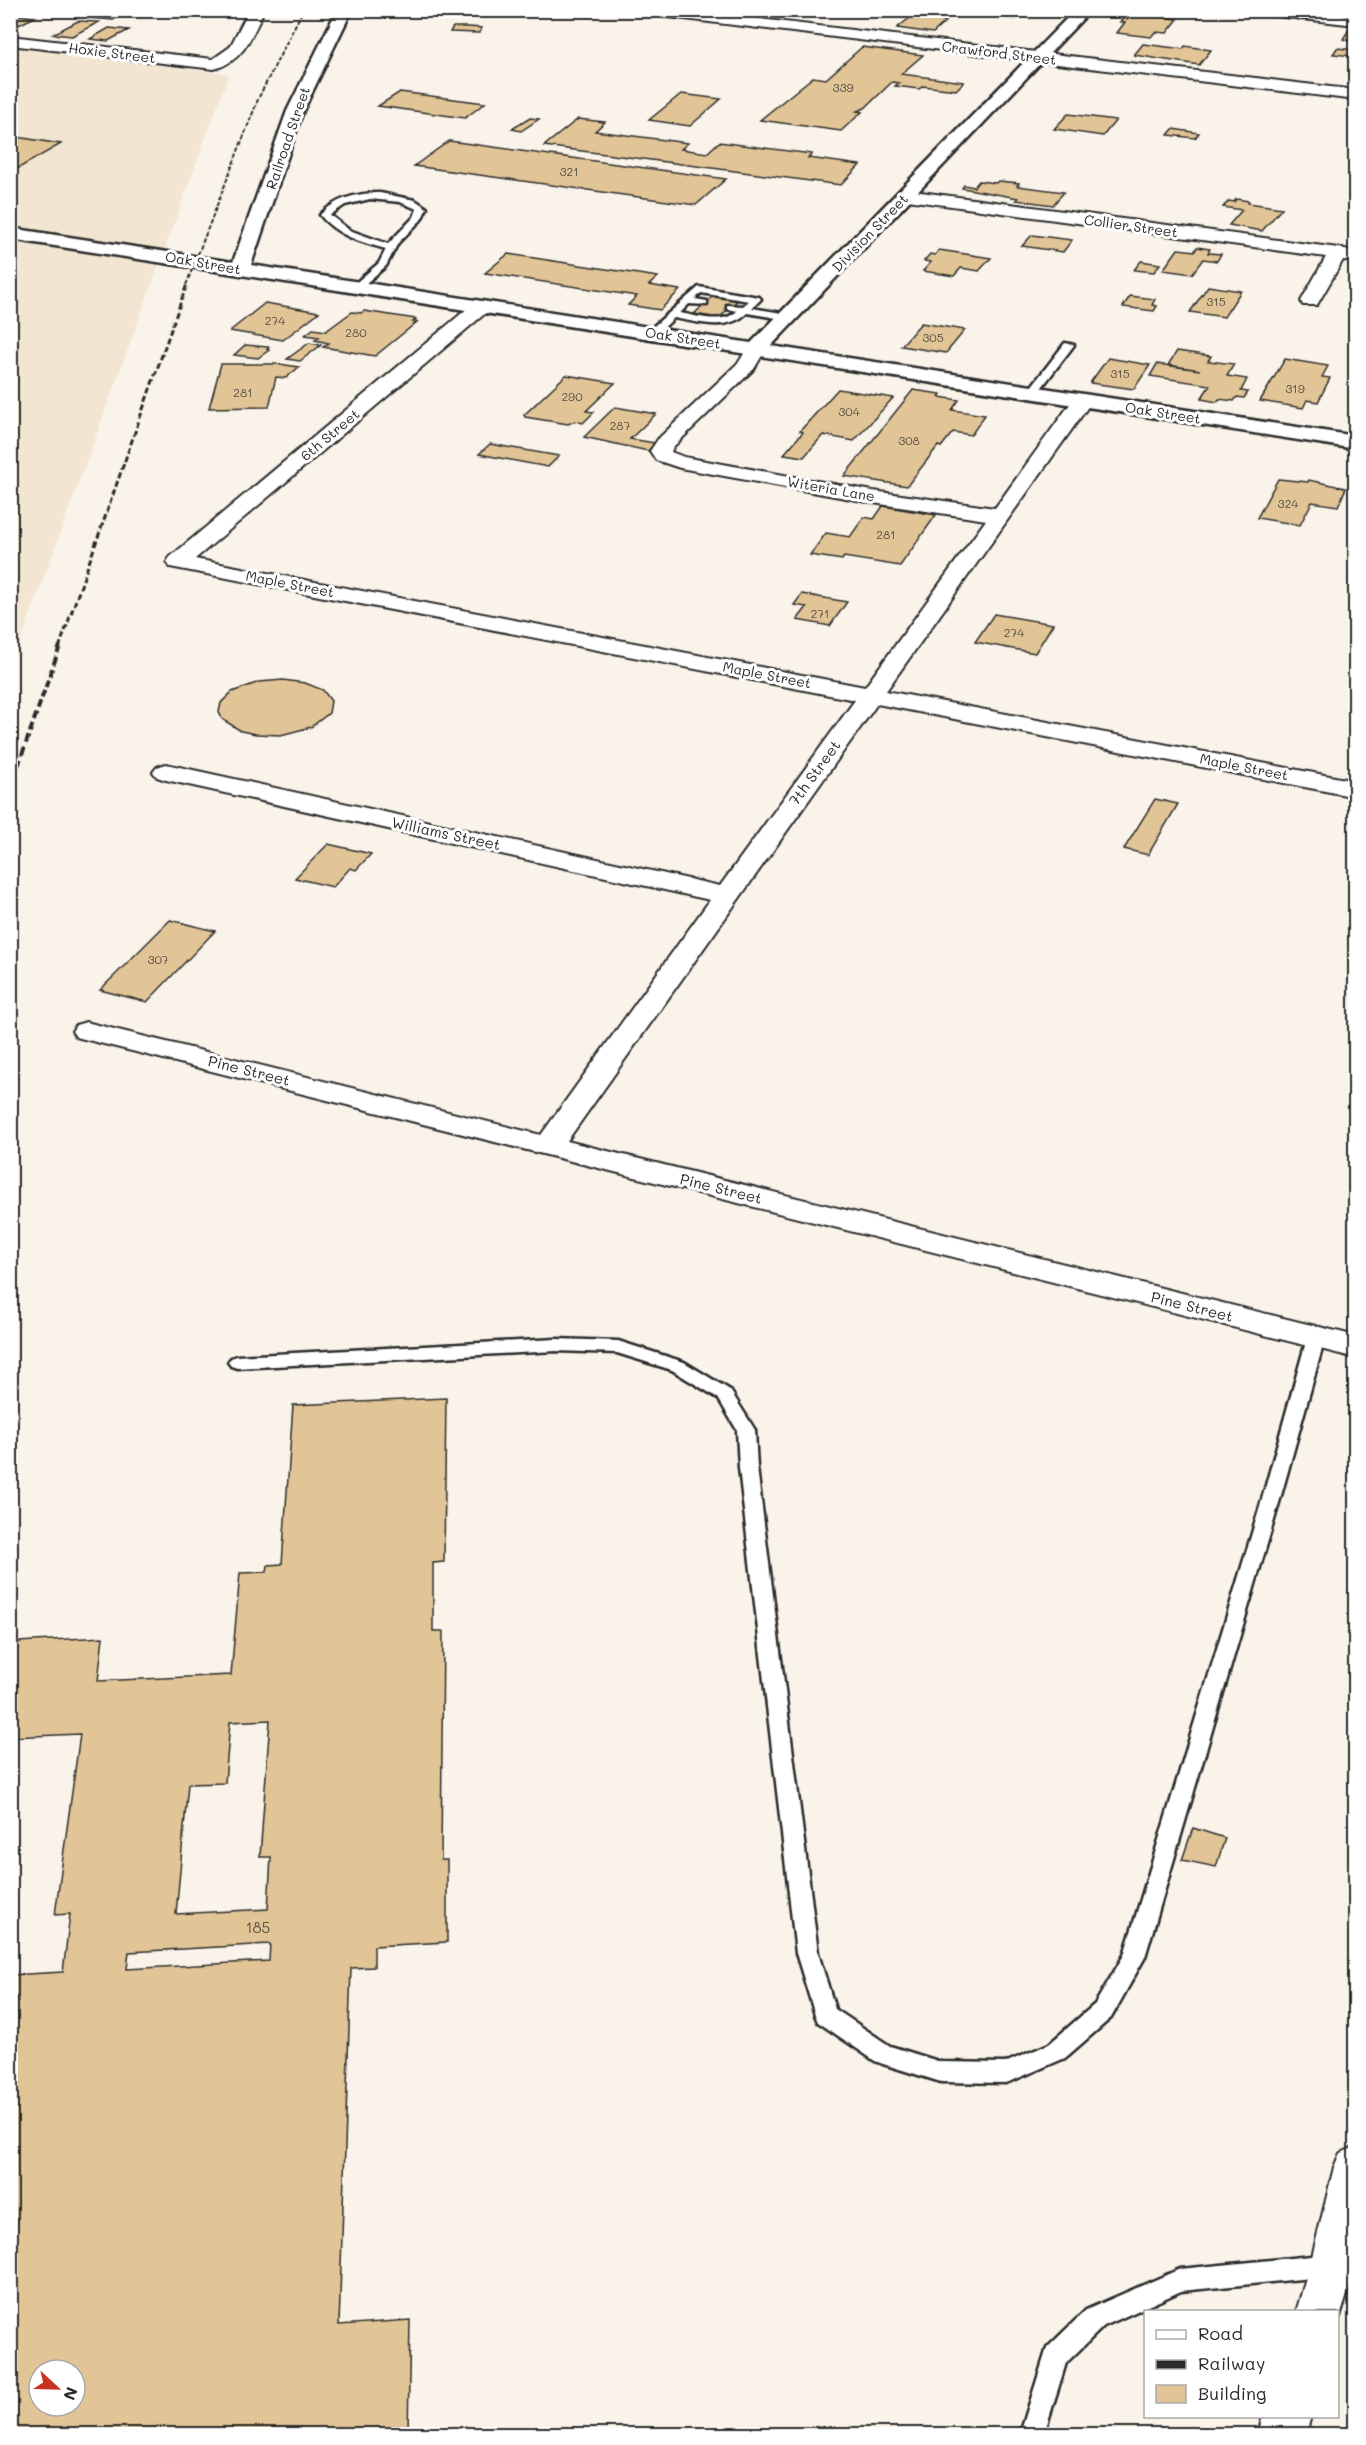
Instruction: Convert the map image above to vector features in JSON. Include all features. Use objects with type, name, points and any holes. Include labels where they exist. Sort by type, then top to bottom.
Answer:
[{"type":"main road","name":"Railroad Street","points":[[240,270],[257,230],[288,128],[302,92],[345,10]]},
{"type":"main road","name":"Division Street","points":[[756,349],[1084,10]]},
{"type":"main road","name":"Oak Street","points":[[10,233],[1356,443]]},
{"type":"street","name":"Hoxie Street","points":[[10,40],[214,64],[224,62],[235,53],[257,10]]},
{"type":"street","name":"Crawford Street","points":[[643,10],[1356,95]]},
{"type":"street","points":[[1259,10],[1347,20]]},
{"type":"street","name":"Collier Street","points":[[906,195],[1347,255]]},
{"type":"street","points":[[1310,301],[1347,255]]},
{"type":"street","name":"6th Street","points":[[178,562],[481,307]]},
{"type":"street","name":"Division Street","points":[[663,456],[660,451],[665,443],[747,365],[756,349]]},
{"type":"street","name":"7th Street","points":[[548,1146],[1082,401]]},
{"type":"street","name":"Witeria Lane","points":[[663,456],[680,462],[873,497],[1000,515]]},
{"type":"street","name":"Maple Street","points":[[178,562],[1356,789]]},
{"type":"street","name":"Williams Street","points":[[166,772],[727,896]]},
{"type":"street","name":"Pine Street","points":[[86,1031],[1356,1347]]},
{"type":"street","points":[[1320,2310],[1333,2265],[1356,2167]]},
{"type":"street","points":[[1282,2434],[1286,2418]]},
{"type":"lane","points":[[355,288],[383,264],[401,232],[422,213],[422,208],[418,203],[383,196],[364,196],[335,205],[325,214],[331,224],[351,234],[391,248]]},
{"type":"lane","points":[[652,333],[699,290],[756,299],[736,318],[721,322],[674,315]]},
{"type":"lane","points":[[687,301],[705,303]]},
{"type":"lane","points":[[730,308],[788,316]]},
{"type":"lane","points":[[1032,393],[1069,345]]},
{"type":"lane","points":[[237,1362],[556,1345],[618,1347],[678,1366],[724,1394],[746,1430],[750,1480],[807,1953],[826,2015],[883,2054],[941,2072],[1006,2073],[1057,2051],[1103,2011],[1134,1957],[1268,1510],[1316,1338]]},
{"type":"lane","points":[[1032,2434],[1056,2356],[1095,2318],[1180,2280],[1333,2265]]},
{"type":"shaded area","points":[[11,47],[229,74],[11,667],[10,223],[13,221],[10,221]]},
{"type":"building","points":[[790,10],[810,10],[802,17],[785,15]]},
{"type":"building","points":[[980,10],[1034,10],[1028,17],[1019,16],[1016,19],[978,15]]},
{"type":"building","points":[[100,11],[125,14],[113,20],[89,18]]},
{"type":"building","points":[[1130,13],[1178,19],[1167,33],[1155,32],[1151,37],[1117,33],[1125,22],[1120,22],[1123,18],[1128,19]]},
{"type":"building","points":[[10,14],[17,15],[35,17],[10,29]]},
{"type":"building","points":[[911,17],[946,21],[933,33],[897,28]]},
{"type":"building","points":[[78,21],[99,22],[72,36],[53,34]]},
{"type":"building","points":[[453,27],[482,28],[479,33],[450,32]]},
{"type":"building","points":[[109,28],[129,30],[108,41],[90,39]]},
{"type":"building","points":[[1348,31],[1356,32],[1356,43],[1343,39]]},
{"type":"building","points":[[1143,44],[1211,50],[1199,65],[1134,55]]},
{"type":"building","points":[[862,47],[923,55],[901,74],[964,82],[956,90],[923,86],[919,89],[895,86],[899,83],[892,82],[865,108],[857,111],[862,112],[841,131],[760,120],[813,77],[826,79]]},
{"type":"building","points":[[1337,48],[1356,50],[1352,56],[1333,54]]},
{"type":"building","points":[[400,92],[485,103],[465,118],[378,106]]},
{"type":"building","points":[[681,94],[721,99],[690,126],[649,120]]},
{"type":"building","points":[[1068,114],[1116,120],[1103,136],[1054,129]]},
{"type":"building","points":[[530,118],[539,119],[521,131],[512,129]]},
{"type":"building","points":[[578,119],[605,122],[595,131],[688,143],[681,149],[707,153],[719,142],[812,154],[808,158],[860,165],[841,185],[544,146]]},
{"type":"building","points":[[1173,129],[1199,133],[1195,138],[1168,135]]},
{"type":"building","points":[[10,136],[61,144],[10,173]]},
{"type":"building","points":[[449,141],[726,179],[696,205],[414,166]]},
{"type":"building","points":[[979,181],[1019,183],[1017,186],[1064,192],[1053,205],[1016,200],[1018,198],[962,188],[964,185],[974,187]]},
{"type":"building","points":[[1236,199],[1282,208],[1262,231],[1229,225],[1242,210],[1223,207],[1229,201],[1234,202]]},
{"type":"building","points":[[1032,235],[1072,240],[1063,252],[1022,246]]},
{"type":"building","points":[[1197,247],[1210,249],[1208,253],[1221,254],[1217,261],[1203,259],[1192,274],[1163,270],[1178,249],[1195,251]]},
{"type":"building","points":[[939,250],[991,258],[979,271],[961,268],[954,276],[923,271],[931,262],[924,261],[930,254],[935,255]]},
{"type":"building","points":[[508,254],[658,277],[649,285],[680,290],[660,310],[628,305],[637,296],[485,273]]},
{"type":"building","points":[[1141,261],[1160,264],[1154,272],[1134,270]]},
{"type":"building","points":[[1208,286],[1241,291],[1224,317],[1190,312]]},
{"type":"building","points":[[715,294],[740,298],[719,318],[694,314]]},
{"type":"building","points":[[1130,296],[1155,299],[1152,305],[1157,306],[1154,311],[1123,307]]},
{"type":"building","points":[[265,303],[319,312],[283,340],[230,331]]},
{"type":"building","points":[[364,311],[416,319],[413,322],[417,322],[375,356],[323,347],[329,343],[315,340],[319,337],[305,335],[313,329],[326,331],[352,312]]},
{"type":"building","points":[[921,323],[965,330],[946,353],[901,346]]},
{"type":"building","points":[[309,343],[321,345],[300,361],[287,359]]},
{"type":"building","points":[[245,345],[269,347],[267,349],[269,350],[258,358],[234,355]]},
{"type":"building","points":[[1177,351],[1211,356],[1208,361],[1234,364],[1227,376],[1247,379],[1241,391],[1248,392],[1244,398],[1237,397],[1234,401],[1219,399],[1217,402],[1201,399],[1210,385],[1150,376],[1157,364],[1200,370],[1168,365]]},
{"type":"building","points":[[1108,358],[1150,365],[1134,389],[1090,383]]},
{"type":"building","points":[[1285,359],[1328,366],[1322,377],[1330,378],[1318,402],[1307,400],[1303,408],[1260,401]]},
{"type":"building","points":[[221,364],[279,364],[299,367],[286,378],[276,377],[269,407],[209,408]]},
{"type":"building","points":[[566,375],[615,383],[586,411],[594,412],[583,423],[575,421],[568,424],[525,417],[524,415]]},
{"type":"building","points":[[838,389],[893,398],[854,441],[823,435],[804,457],[784,454],[803,432],[800,431]]},
{"type":"building","points":[[913,390],[941,394],[939,397],[959,400],[952,410],[985,415],[971,435],[953,432],[941,447],[938,446],[907,486],[844,476]]},
{"type":"building","points":[[615,407],[656,414],[630,439],[655,443],[648,451],[584,437]]},
{"type":"building","points":[[490,444],[559,456],[548,467],[479,454]]},
{"type":"building","points":[[1278,479],[1308,482],[1309,480],[1346,488],[1338,506],[1312,502],[1300,525],[1257,518]]},
{"type":"building","points":[[883,506],[936,515],[900,566],[844,557],[842,560],[810,555],[826,533],[850,537],[864,517],[874,519]]},
{"type":"building","points":[[802,594],[847,602],[830,626],[797,620],[807,607],[794,605]]},
{"type":"building","points":[[994,614],[1053,624],[1035,653],[975,642]]},
{"type":"building","points":[[283,680],[305,683],[323,690],[331,701],[329,713],[311,727],[281,735],[241,731],[222,719],[219,712],[221,703],[232,692],[259,682]]},
{"type":"building","points":[[1155,799],[1178,804],[1148,855],[1124,849]]},
{"type":"building","points":[[328,844],[371,854],[356,870],[350,868],[333,887],[295,878]]},
{"type":"building","points":[[170,920],[215,931],[147,1002],[100,990]]},
{"type":"building","points":[[446,1398],[444,1562],[433,1563],[433,1631],[443,1631],[441,1860],[447,1860],[447,1942],[374,1946],[374,1967],[351,1968],[339,2325],[410,2320],[408,2434],[10,2434],[10,1975],[63,1972],[70,1914],[55,1915],[80,1734],[10,1737],[10,1690],[18,1642],[103,1637],[98,1681],[231,1675],[240,1573],[267,1572],[268,1565],[282,1564],[293,1405]],"holes":[[[270,1720],[260,1857],[271,1857],[268,1909],[176,1914],[188,1784],[225,1783],[230,1722]],[[270,1944],[269,1961],[127,1969],[129,1952]]]},
{"type":"building","points":[[1193,1828],[1225,1838],[1216,1867],[1182,1860]]},
{"type":"railway","points":[[186,285],[259,97],[303,10]]},
{"type":"railway","points":[[59,648],[187,284]]},
{"type":"railway","points":[[10,789],[60,646]]}]
